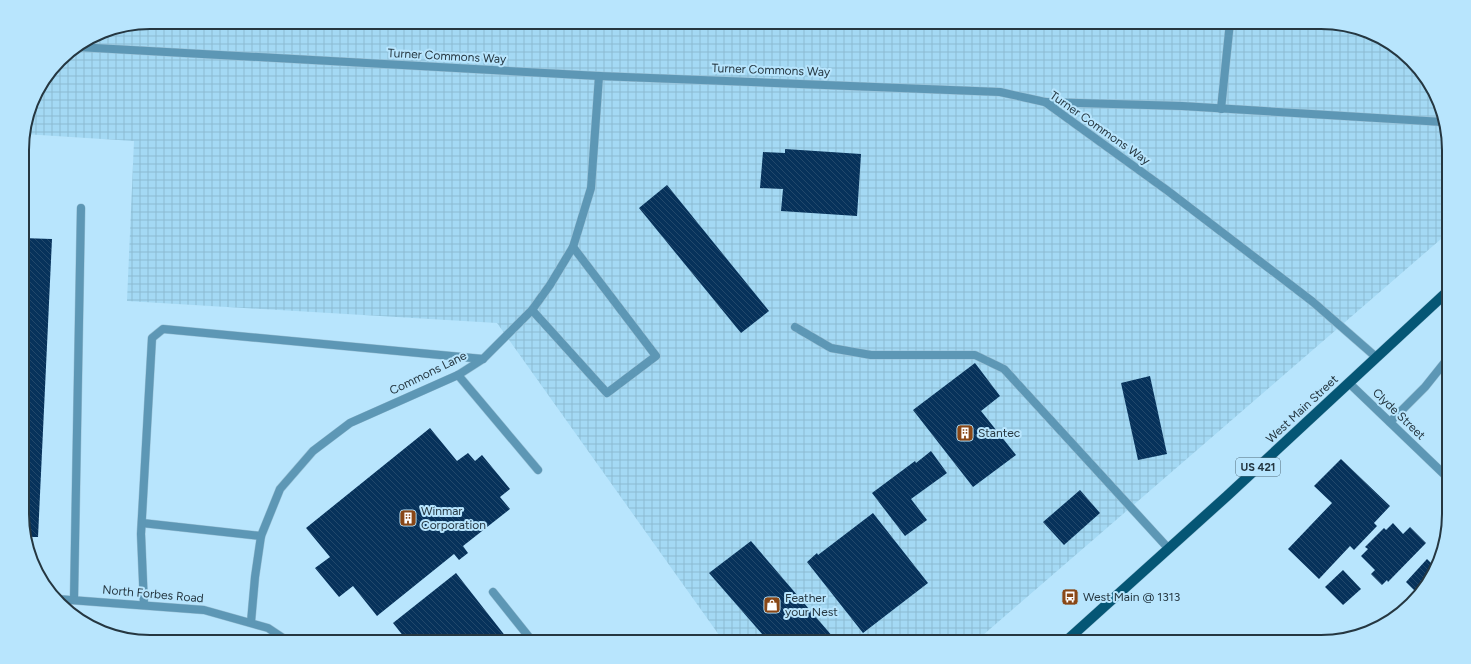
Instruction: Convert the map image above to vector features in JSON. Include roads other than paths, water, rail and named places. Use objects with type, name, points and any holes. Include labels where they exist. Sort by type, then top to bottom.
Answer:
[{"type":"main road","name":"West Main Street","points":[[1073,635],[1442,296]]},
{"type":"street","points":[[1221,108],[1229,29]]},
{"type":"street","name":"Turner Commons Way","points":[[86,48],[599,76],[1000,92],[1045,102],[1168,191],[1313,302],[1376,357]]},
{"type":"street","name":"Commons Lane","points":[[251,622],[255,577],[261,536],[280,489],[313,451],[350,423],[458,375],[483,359],[532,310],[550,285],[573,246],[591,188],[599,76]]},
{"type":"street","points":[[1045,102],[1182,106],[1439,122]]},
{"type":"street","points":[[74,599],[81,208]]},
{"type":"street","points":[[532,310],[607,393],[656,356],[573,246]]},
{"type":"street","points":[[795,327],[831,348],[871,355],[975,355],[1004,370],[1168,548]]},
{"type":"street","points":[[144,605],[141,534],[152,338],[163,329],[483,359]]},
{"type":"street","points":[[1390,422],[1425,387],[1442,366]]},
{"type":"street","points":[[458,375],[538,470]]},
{"type":"street","name":"Clyde Street","points":[[1349,383],[1442,472]]},
{"type":"street","points":[[142,523],[261,536]]},
{"type":"street","points":[[492,592],[527,635]]},
{"type":"street","name":"North Forbes Road","points":[[63,598],[204,610],[251,622],[268,628],[278,635]]},
{"type":"place","name":"Stantec","points":[[965,433]]},
{"type":"place","name":"Winmar Corporation","points":[[408,518]]},
{"type":"place","name":"West Main @ 1313","points":[[1070,597]]},
{"type":"place","name":"Feather your Nest","points":[[772,605]]}]
